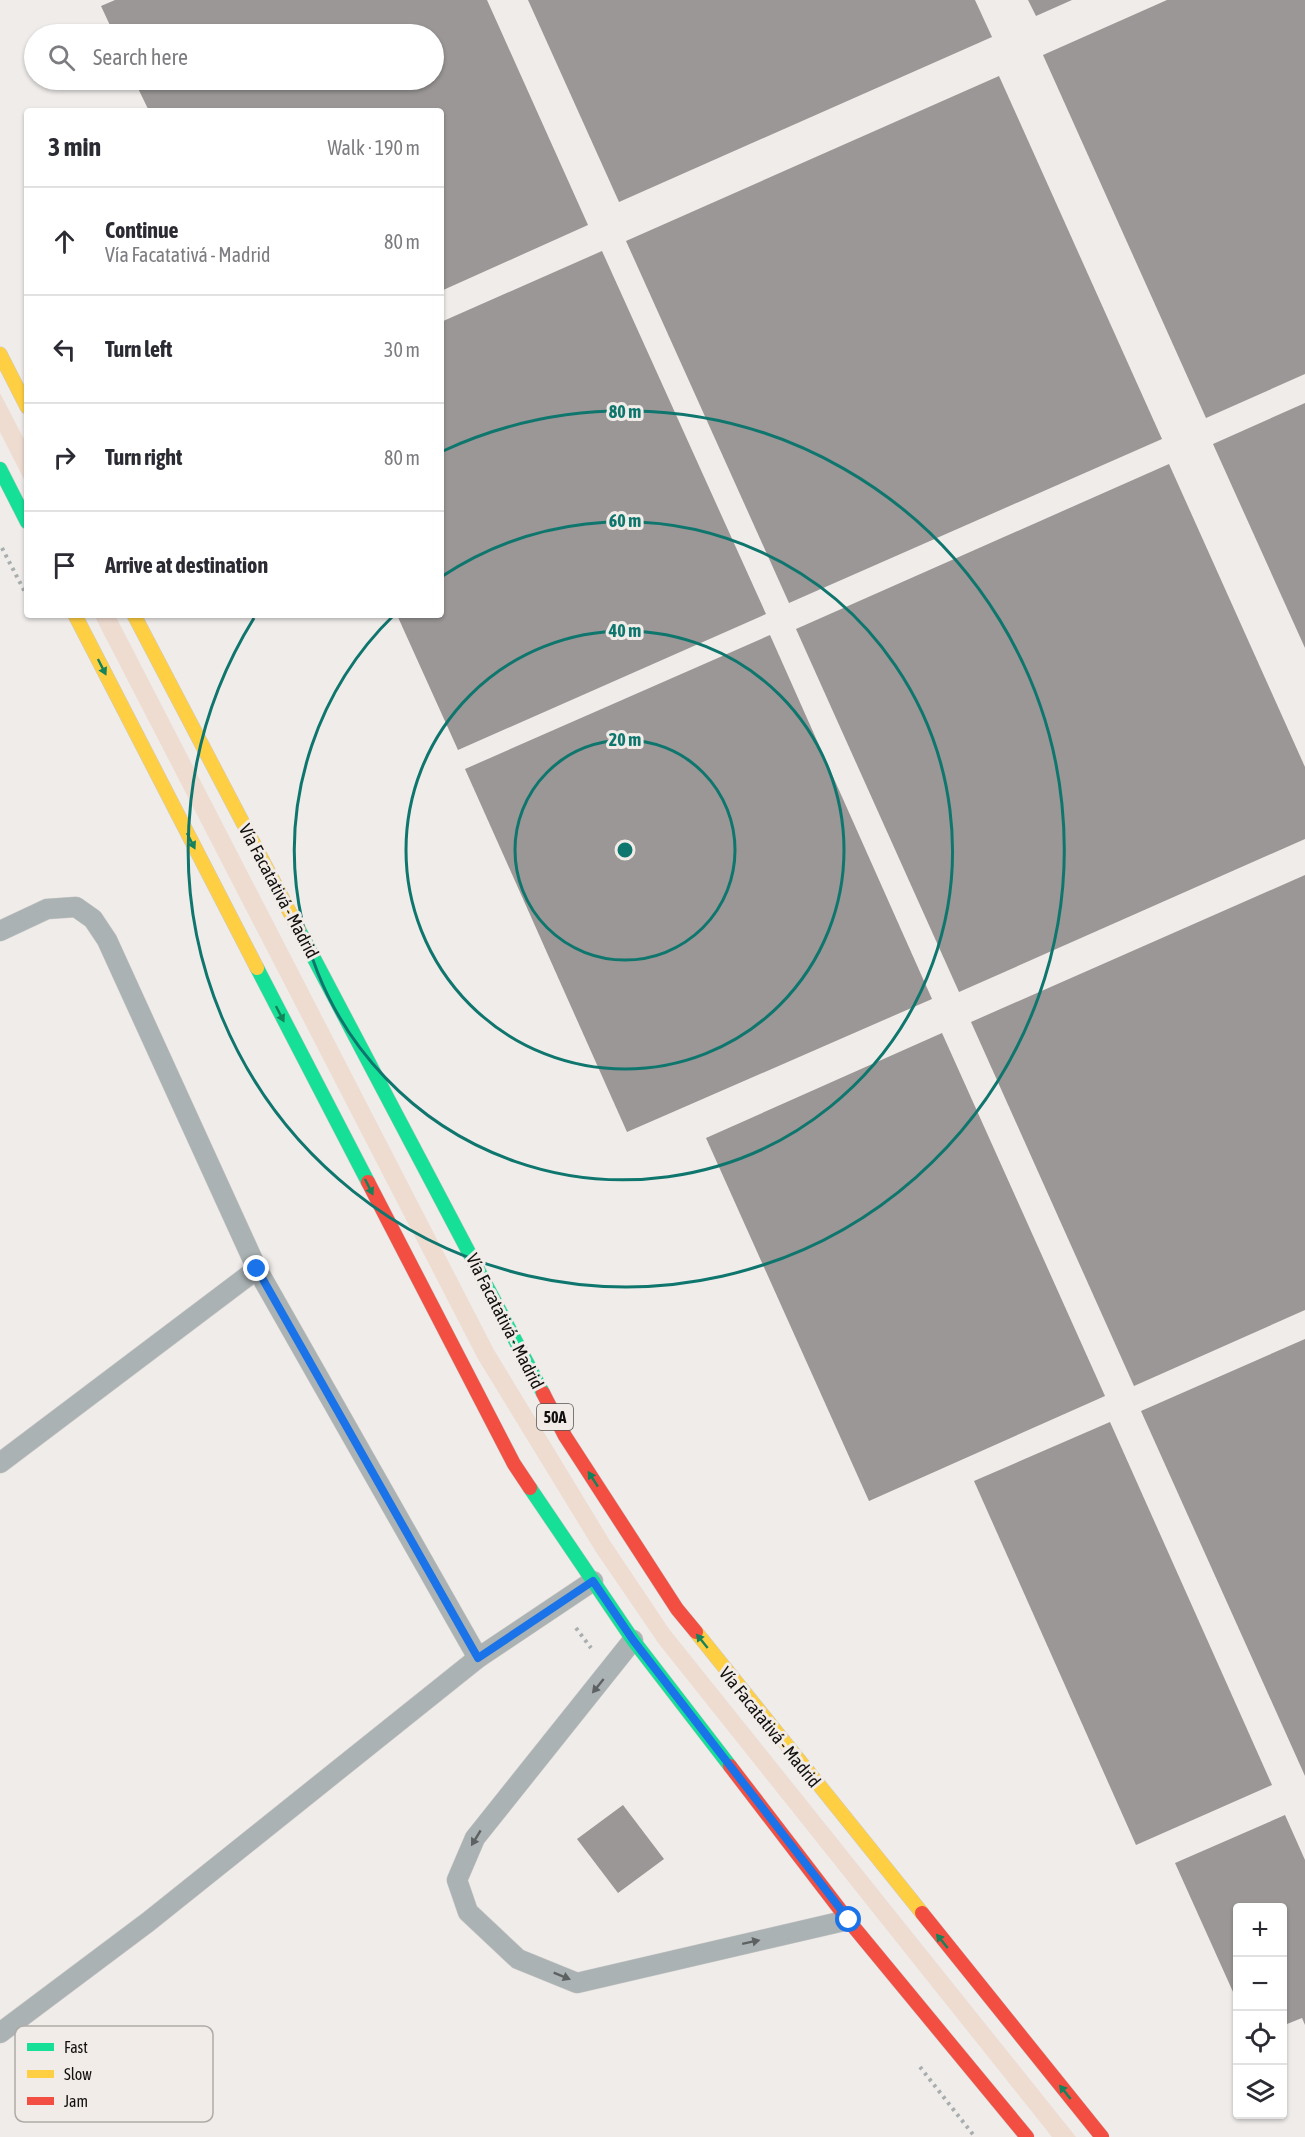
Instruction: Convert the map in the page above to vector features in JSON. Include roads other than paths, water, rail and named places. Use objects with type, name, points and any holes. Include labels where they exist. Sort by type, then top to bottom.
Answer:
[{"type":"main road","points":[[0,354],[24,401]]},
{"type":"main road","points":[[0,469],[24,516]]},
{"type":"main road","points":[[77,618],[386,1221],[514,1464],[633,1640],[849,1920],[1027,2137]]},
{"type":"main road","name":"Vía Facatativá - Madrid","points":[[136,618],[565,1436],[676,1609],[1102,2137]]},
{"type":"lane","points":[[0,931],[47,909],[76,907],[93,919],[107,940],[257,1269],[478,1658]]},
{"type":"lane","points":[[0,1462],[257,1269]]},
{"type":"lane","points":[[0,2033],[148,1922],[478,1658],[593,1581]]},
{"type":"lane","points":[[633,1640],[475,1838],[457,1880],[468,1912],[518,1959],[578,1983],[849,1920]]}]
